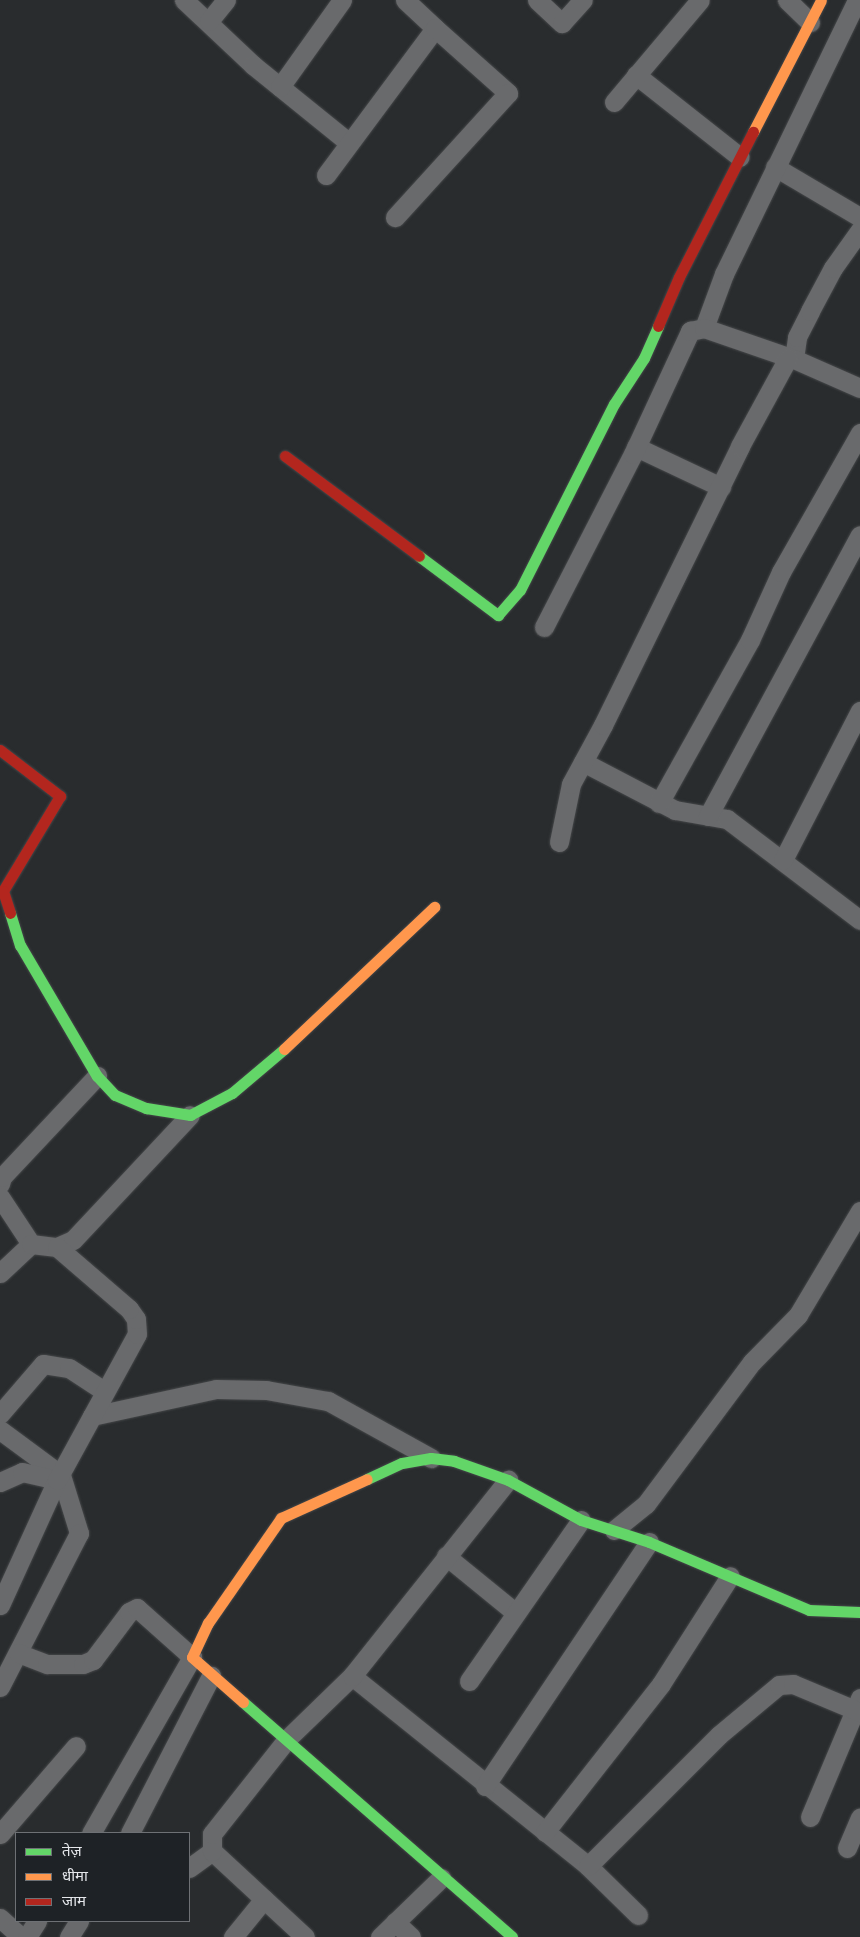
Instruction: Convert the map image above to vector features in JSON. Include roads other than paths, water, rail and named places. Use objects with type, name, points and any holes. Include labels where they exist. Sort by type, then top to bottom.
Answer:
[{"type":"street","points":[[184,0],[280,87],[348,142]]},
{"type":"street","points":[[209,21],[226,0]]},
{"type":"street","points":[[280,87],[342,0]]},
{"type":"street","points":[[395,217],[508,93],[405,0]]},
{"type":"street","points":[[537,0],[562,23],[583,0]]},
{"type":"street","points":[[614,102],[700,0]]},
{"type":"street","points":[[787,0],[810,22]]},
{"type":"street","points":[[285,456],[498,615],[520,590],[614,404],[644,358],[679,277],[821,0]]},
{"type":"street","points":[[704,328],[724,274],[857,0]]},
{"type":"street","points":[[326,175],[348,142],[435,28]]},
{"type":"street","points":[[636,75],[740,157]]},
{"type":"street","points":[[776,167],[860,217]]},
{"type":"street","points":[[559,842],[571,784],[720,487],[791,358],[797,337],[810,311],[833,268],[860,230]]},
{"type":"street","points":[[544,627],[636,447],[690,332],[704,328],[791,358],[860,388]]},
{"type":"street","points":[[659,802],[750,640],[781,572],[860,434]]},
{"type":"street","points":[[636,447],[720,487]]},
{"type":"street","points":[[708,816],[860,535]]},
{"type":"street","points":[[783,860],[860,711]]},
{"type":"street","points":[[0,750],[60,796],[3,891],[20,945],[97,1076],[116,1095],[146,1108],[190,1115]]},
{"type":"street","points":[[583,762],[675,810],[727,819],[858,912]]},
{"type":"street","points":[[2,1268],[31,1244],[57,1247],[73,1240],[190,1115],[239,1087],[303,1033],[434,907]]},
{"type":"street","points":[[0,1184],[2,1177],[97,1076]]},
{"type":"street","points":[[0,1197],[31,1244]]},
{"type":"street","points":[[614,1530],[646,1504],[752,1362],[798,1315],[860,1210]]},
{"type":"street","points":[[0,1605],[59,1478],[104,1391],[137,1334],[136,1319],[129,1309],[57,1247]]},
{"type":"street","points":[[0,1414],[43,1364],[69,1368],[104,1391]]},
{"type":"street","points":[[92,1416],[216,1389],[266,1390],[328,1401],[431,1458]]},
{"type":"street","points":[[0,1430],[59,1478],[79,1533],[0,1688]]},
{"type":"street","points":[[92,1832],[192,1657],[208,1623],[281,1518],[402,1463],[431,1458],[454,1460],[508,1480],[581,1520],[649,1542],[809,1610],[860,1612]]},
{"type":"street","points":[[0,1482],[22,1472],[59,1478]]},
{"type":"street","points":[[305,1937],[212,1852],[210,1842],[220,1822],[287,1739],[352,1676],[508,1480]]},
{"type":"street","points":[[469,1681],[581,1520]]},
{"type":"street","points":[[485,1786],[649,1542]]},
{"type":"street","points":[[446,1556],[516,1613]]},
{"type":"street","points":[[545,1832],[661,1684],[730,1576]]},
{"type":"street","points":[[18,1653],[38,1663],[83,1664],[93,1660],[129,1612],[137,1608],[192,1657],[210,1676],[287,1739],[441,1878],[512,1937]]},
{"type":"street","points":[[131,1832],[210,1676]]},
{"type":"street","points":[[352,1676],[485,1786],[588,1866],[638,1915]]},
{"type":"street","points":[[588,1866],[719,1735],[779,1685],[793,1684],[858,1706],[810,1817]]},
{"type":"street","points":[[0,1834],[76,1746]]},
{"type":"street","points":[[847,1848],[860,1818]]},
{"type":"street","points":[[190,1867],[212,1852]]},
{"type":"street","points":[[380,1937],[441,1878]]},
{"type":"street","points":[[233,1937],[264,1899]]},
{"type":"street","points":[[0,1918],[21,1937]]},
{"type":"street","points":[[27,1937],[36,1922]]},
{"type":"street","points":[[69,1937],[79,1922]]},
{"type":"street","points":[[395,1922],[411,1937]]}]
